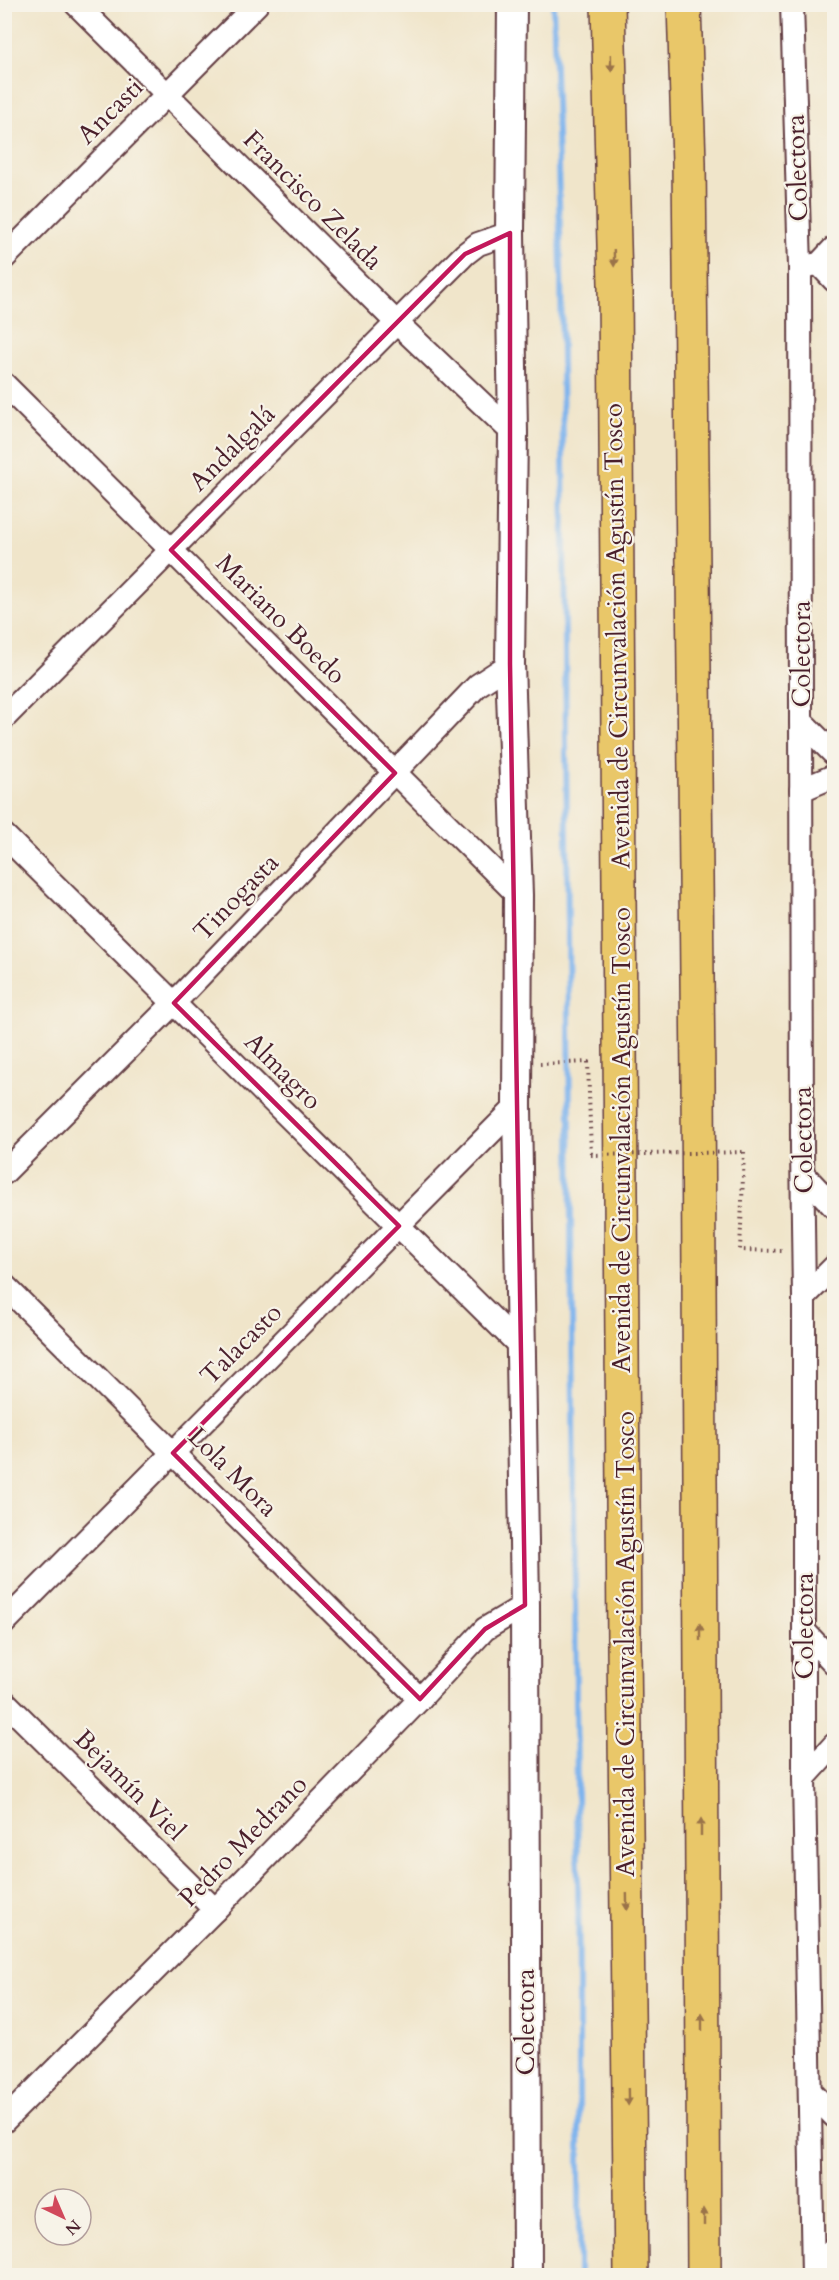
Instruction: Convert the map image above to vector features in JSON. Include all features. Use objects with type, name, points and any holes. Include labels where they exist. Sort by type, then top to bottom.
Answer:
[{"type":"highway","name":"Avenida de Circunvalación Agustín Tosco","points":[[608,4],[615,284],[624,1647],[631,2276]]},
{"type":"highway","points":[[684,4],[689,163],[698,1067],[704,2276]]},
{"type":"street","name":"Francisco Zelada","points":[[76,4],[397,323],[513,433]]},
{"type":"street","name":"Ancasti","points":[[4,258],[257,4]]},
{"type":"street","name":"Colectora","points":[[512,4],[510,233],[513,433],[510,664],[518,895],[517,1106],[525,1605],[526,2276]]},
{"type":"street","name":"Colectora","points":[[792,4],[818,270],[801,721],[804,1778],[814,2272]]},
{"type":"street","name":"Andalgalá","points":[[4,718],[465,254],[478,244],[510,233]]},
{"type":"street","points":[[818,270],[834,248]]},
{"type":"street","name":"Mariano Boedo","points":[[4,384],[518,895]]},
{"type":"street","name":"Tinogasta","points":[[4,1173],[174,1002],[478,685],[510,664]]},
{"type":"street","points":[[801,721],[834,754]]},
{"type":"street","points":[[801,790],[834,776]]},
{"type":"street","name":"Almagro","points":[[4,835],[522,1348]]},
{"type":"street","name":"Talacasto","points":[[4,1623],[517,1106]]},
{"type":"street","points":[[804,1174],[834,1207]]},
{"type":"street","points":[[804,1298],[834,1267]]},
{"type":"street","name":"Lola Mora","points":[[4,1285],[420,1700]]},
{"type":"street","name":"Pedro Medrano","points":[[5,2119],[215,1910],[420,1700],[485,1629],[525,1605]]},
{"type":"street","points":[[804,1631],[834,1663]]},
{"type":"street","name":"Bejamín Viel","points":[[4,1701],[215,1910]]},
{"type":"street","points":[[804,1778],[834,1745]]},
{"type":"street","points":[[811,2092],[834,2116]]},
{"type":"street","points":[[814,2272],[834,2248]]},
{"type":"path","points":[[535,1065],[588,1062],[591,1155],[744,1152],[740,1250],[786,1251]]},
{"type":"highlighted area","points":[[510,233],[510,664],[525,1605],[485,1629],[420,1699],[173,1453],[399,1226],[174,1003],[395,773],[171,550],[465,254]]},
{"type":"waterway","points":[[553,4],[561,264],[579,1981],[579,2276]]}]
